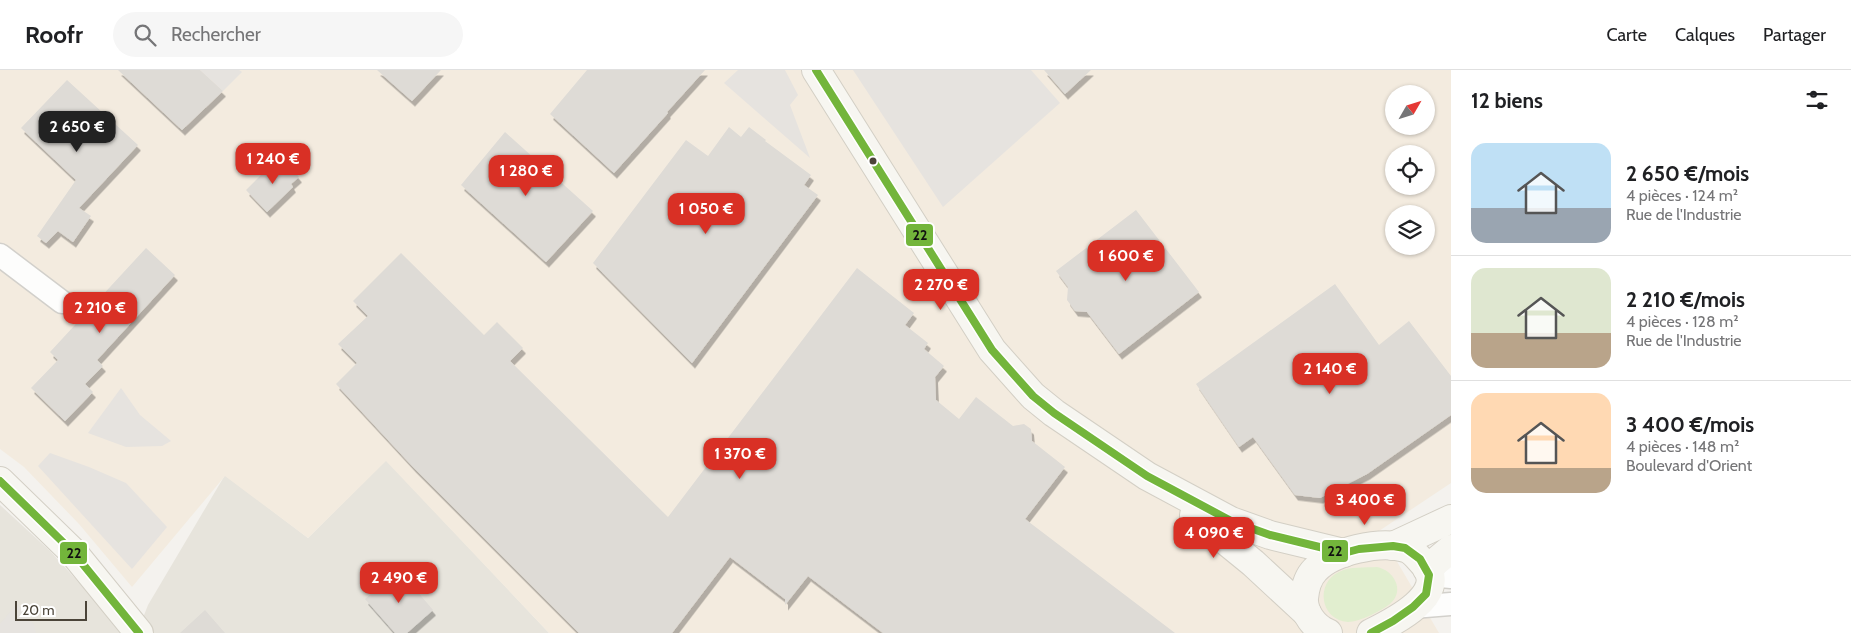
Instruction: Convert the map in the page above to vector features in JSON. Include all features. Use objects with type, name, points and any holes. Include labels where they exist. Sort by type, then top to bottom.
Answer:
[{"type":"street","points":[[816,70],[992,350],[1012,375],[1040,402],[1070,425],[1147,476],[1231,521],[1270,536],[1344,553]]},
{"type":"street","points":[[0,255],[62,302]]},
{"type":"street","points":[[1147,476],[1253,563],[1319,627]]},
{"type":"street","points":[[0,481],[73,552],[139,633]]},
{"type":"street","points":[[1393,546],[1451,519]]},
{"type":"street","points":[[1319,627],[1304,604],[1304,592],[1314,571],[1325,561],[1359,549],[1393,546],[1405,548],[1436,573]]},
{"type":"street","points":[[1370,633],[1393,621],[1413,607],[1426,594],[1451,549]]},
{"type":"street","points":[[1413,607],[1451,604]]},
{"type":"shaded area","points":[[0,70],[1451,70],[1451,483],[1379,531],[1439,633],[549,633],[386,461],[308,538],[225,476],[132,587],[79,524],[24,467],[0,449]]},
{"type":"shaded area","points":[[200,70],[239,70],[242,72],[223,91]]},
{"type":"shaded area","points":[[738,70],[785,70],[798,95],[790,105],[810,158],[724,83]]},
{"type":"shaded area","points":[[853,70],[1031,70],[1060,103],[943,207]]},
{"type":"shaded area","points":[[121,388],[140,415],[171,441],[162,446],[126,447],[88,433]]},
{"type":"shaded area","points":[[50,453],[126,483],[167,527],[132,569],[38,466]]},
{"type":"shaded area","points":[[386,460],[549,633],[137,633],[148,605],[225,475],[308,538]]},
{"type":"shaded area","points":[[0,505],[50,551],[125,633],[0,633]]},
{"type":"shaded area","points":[[17,604],[34,625],[36,633],[0,633],[0,624]]},
{"type":"green space","points":[[1377,567],[1388,572],[1396,581],[1397,593],[1395,599],[1381,610],[1353,622],[1339,620],[1331,615],[1324,600],[1324,592],[1326,584],[1331,577],[1348,569]]},
{"type":"building","points":[[118,70],[200,70],[223,91],[182,130]]},
{"type":"building","points":[[377,70],[441,70],[412,101]]},
{"type":"building","points":[[587,70],[705,70],[614,173],[550,114]]},
{"type":"building","points":[[1044,70],[1091,70],[1065,94]]},
{"type":"building","points":[[67,80],[138,145],[79,208],[91,216],[73,242],[58,231],[46,243],[37,236],[76,180],[21,128]]},
{"type":"building","points":[[729,127],[741,137],[749,127],[811,175],[804,185],[818,195],[692,363],[593,263],[686,140],[708,156]]},
{"type":"building","points":[[505,132],[593,211],[546,262],[461,185]]},
{"type":"building","points":[[284,160],[299,177],[291,184],[293,187],[267,212],[246,190],[272,164],[275,168]]},
{"type":"building","points":[[1136,210],[1199,292],[1119,354],[1087,312],[1075,311],[1067,300],[1068,287],[1056,271]]},
{"type":"building","points":[[146,248],[175,275],[97,360],[103,366],[85,384],[93,392],[65,421],[31,388],[58,360],[50,352]]},
{"type":"building","points":[[401,253],[484,335],[497,322],[523,348],[510,361],[668,517],[857,268],[914,313],[905,325],[928,343],[924,349],[944,366],[935,377],[936,400],[959,419],[976,397],[1013,426],[1024,424],[1031,429],[1032,441],[1065,467],[1025,519],[1175,633],[883,633],[808,576],[785,605],[785,599],[730,557],[672,633],[579,633],[413,467],[336,384],[357,363],[338,344],[368,316],[353,301]]},
{"type":"building","points":[[1335,284],[1379,345],[1409,321],[1451,376],[1451,415],[1367,474],[1320,498],[1295,495],[1253,437],[1239,447],[1196,384]]},
{"type":"building","points":[[399,570],[433,610],[407,633],[395,633],[365,599]]},
{"type":"building","points":[[205,610],[225,633],[180,633]]},
{"type":"transit line","name":"22","points":[[816,70],[992,350],[1033,396],[1054,413],[1147,476],[1231,521],[1270,535],[1344,553],[1359,549],[1393,546],[1405,548],[1420,559],[1429,575],[1426,594],[1413,607],[1371,633]]},
{"type":"transit line","name":"22","points":[[0,481],[73,552],[139,633]]}]
